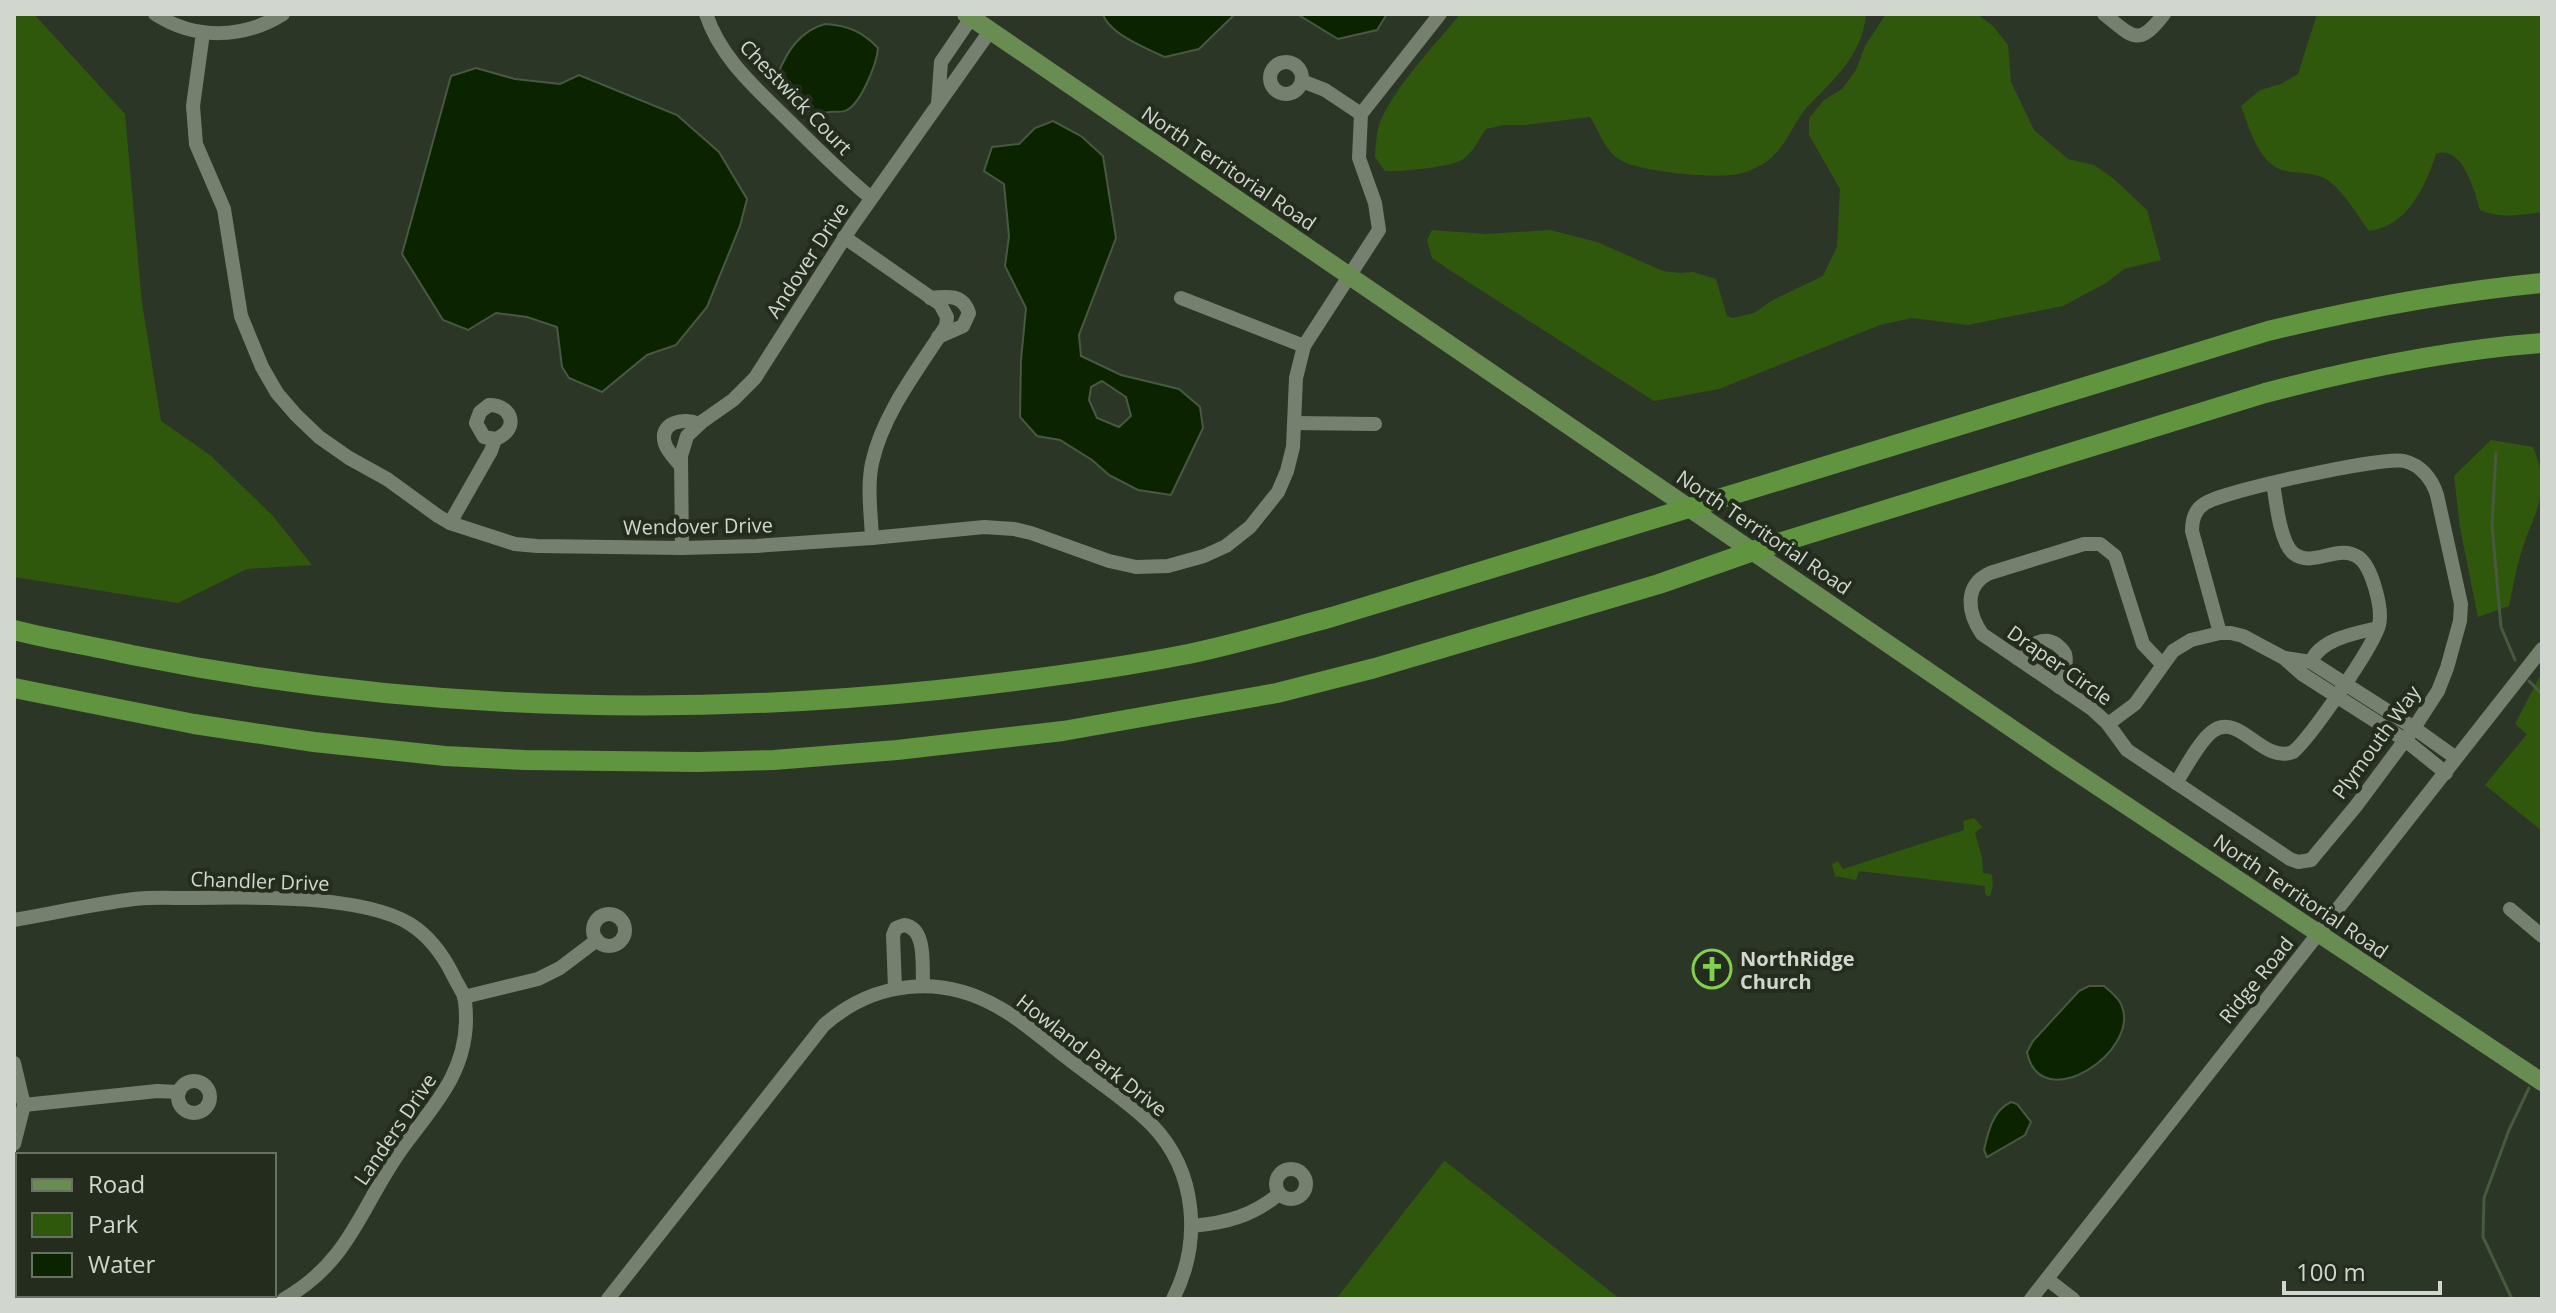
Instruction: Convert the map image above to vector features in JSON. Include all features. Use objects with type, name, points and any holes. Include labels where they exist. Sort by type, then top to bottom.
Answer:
[{"type":"highway","points":[[14,630],[212,671],[323,687],[558,706],[698,706],[838,700],[1079,672],[1183,655],[1332,617],[2268,331],[2389,303],[2542,283]]},
{"type":"highway","points":[[14,688],[194,724],[314,742],[445,756],[525,760],[774,760],[1063,731],[1277,693],[1375,668],[1659,584],[1759,549],[2309,382],[2428,357],[2542,343]]},
{"type":"main road","name":"North Territorial Road","points":[[968,16],[2070,768],[2542,1082]]},
{"type":"street","points":[[155,14],[170,23],[203,33],[241,31],[263,25],[283,14]]},
{"type":"street","name":"Chestwick Court","points":[[706,14],[713,35],[732,64],[843,175],[871,198]]},
{"type":"street","points":[[1302,81],[1325,90],[1361,114],[1440,14]]},
{"type":"street","points":[[2104,14],[2129,34],[2142,35],[2152,29],[2164,14]]},
{"type":"street","points":[[938,105],[941,62],[968,16]]},
{"type":"street","name":"Andover Drive","points":[[682,548],[680,465],[687,436],[733,400],[755,378],[844,237],[990,31]]},
{"type":"street","name":"Wendover Drive","points":[[203,33],[193,106],[196,144],[224,209],[241,316],[262,367],[277,393],[319,437],[450,523],[526,545],[756,546],[1001,527],[1031,533],[1125,565],[1152,567],[1184,563],[1226,546],[1263,515],[1278,492],[1293,447],[1296,378],[1304,346],[1379,230],[1375,203],[1359,158],[1361,114]]},
{"type":"street","points":[[844,237],[947,313],[946,326],[899,400],[876,448],[870,484],[872,538]]},
{"type":"street","points":[[930,298],[955,297],[965,303],[969,313],[963,326],[938,337]]},
{"type":"street","points":[[1181,298],[1304,346]]},
{"type":"street","name":"Andover Drive","points":[[680,465],[666,447],[666,430],[678,421],[689,420],[699,424]]},
{"type":"street","points":[[1295,423],[1375,424]]},
{"type":"street","points":[[450,523],[495,439]]},
{"type":"street","name":"Plymouth Way","points":[[2108,724],[2127,750],[2290,859],[2305,862],[2317,855],[2409,734],[2443,679],[2461,613],[2432,483],[2415,465],[2391,460],[2273,483],[2204,503],[2193,517],[2192,531],[2220,633]]},
{"type":"street","points":[[2176,783],[2207,736],[2223,727],[2238,730],[2273,753],[2293,752],[2341,689],[2378,628],[2379,610],[2368,567],[2353,554],[2309,559],[2292,552],[2285,542],[2273,483]]},
{"type":"street","name":"Draper Circle","points":[[2108,724],[2092,709],[1986,638],[1978,628],[1970,598],[1974,583],[1990,573],[2094,543],[2106,547],[2115,556],[2143,644],[2162,664]]},
{"type":"street","points":[[2311,662],[2321,648],[2357,632],[2378,628]]},
{"type":"street","points":[[2108,724],[2135,704],[2173,651],[2183,644],[2220,633],[2243,636],[2284,658],[2302,674],[2341,689]]},
{"type":"street","points":[[2017,658],[2042,641],[2052,641],[2061,647],[2065,666],[2059,687]]},
{"type":"street","name":"Ridge Road","points":[[2031,1299],[2542,649]]},
{"type":"street","points":[[2284,658],[2311,662],[2341,689],[2409,734],[2456,758]]},
{"type":"street","points":[[2409,734],[2446,773]]},
{"type":"street","name":"Chandler Drive","points":[[14,920],[136,899],[240,897],[321,901],[369,908],[409,923],[429,940],[447,963],[464,997]]},
{"type":"street","points":[[2510,909],[2542,936]]},
{"type":"street","points":[[895,988],[893,935],[896,928],[904,925],[915,928],[919,935],[923,985]]},
{"type":"street","points":[[464,997],[538,979],[560,968],[597,940]]},
{"type":"street","name":"Howland Park Drive","points":[[608,1299],[815,1034],[851,1004],[895,988],[923,985],[960,990],[999,1007],[1145,1118],[1165,1141],[1180,1167],[1189,1197],[1192,1226],[1187,1267],[1173,1299]]},
{"type":"street","name":"Landers Drive","points":[[284,1299],[327,1267],[349,1240],[393,1161],[452,1081],[466,1032],[464,997]]},
{"type":"street","points":[[14,1063],[24,1105],[14,1144]]},
{"type":"street","points":[[24,1105],[157,1091],[179,1092]]},
{"type":"street","points":[[1192,1226],[1238,1219],[1279,1194]]},
{"type":"street","points":[[2047,1279],[2073,1299]]},
{"type":"green space","points":[[14,14],[34,14],[125,114],[142,303],[161,421],[210,455],[272,515],[312,565],[247,569],[178,603],[14,577]]},
{"type":"green space","points":[[1460,14],[1866,14],[1859,41],[1846,64],[1804,111],[1771,158],[1746,172],[1699,175],[1632,165],[1611,152],[1590,117],[1486,129],[1473,150],[1462,160],[1447,165],[1385,171],[1375,157],[1381,120],[1407,78]]},
{"type":"green space","points":[[1886,14],[1977,14],[1993,26],[2008,45],[2011,82],[2034,130],[2068,159],[2094,165],[2114,179],[2147,210],[2161,260],[2124,269],[2106,283],[2063,306],[1968,325],[1912,318],[1880,325],[1719,389],[1654,401],[1432,258],[1427,240],[1432,230],[1486,234],[1550,230],[1597,242],[1663,271],[1693,272],[1716,279],[1727,316],[1733,318],[1754,313],[1773,300],[1823,276],[1837,247],[1840,189],[1809,135],[1809,118],[1824,100],[1842,89],[1856,70],[1865,46]]},
{"type":"green space","points":[[2317,14],[2542,14],[2542,212],[2503,215],[2480,210],[2466,171],[2453,156],[2445,153],[2436,154],[2420,192],[2404,213],[2394,222],[2369,231],[2346,198],[2329,181],[2314,175],[2286,171],[2269,162],[2256,144],[2241,106],[2260,90],[2281,84],[2298,74]]},
{"type":"green space","points":[[2491,440],[2533,447],[2539,463],[2542,488],[2520,557],[2509,606],[2478,617],[2460,528],[2454,476]]},
{"type":"green space","points":[[2542,672],[2542,831],[2485,785],[2527,734],[2515,724]]},
{"type":"green space","points":[[1974,818],[1982,827],[1975,833],[1983,873],[1991,874],[1993,879],[1989,897],[1985,894],[1985,886],[1859,871],[1856,880],[1835,876],[1832,864],[1838,861],[1843,869],[1964,830],[1963,821]]},
{"type":"green space","points":[[1445,1161],[1620,1299],[1336,1299]]},
{"type":"water","points":[[1103,14],[1235,14],[1199,49],[1165,57],[1120,34]]},
{"type":"water","points":[[1297,14],[1387,14],[1377,30],[1338,39]]},
{"type":"water","points":[[825,24],[854,30],[878,48],[863,91],[852,106],[843,111],[818,112],[802,108],[786,91],[778,74],[796,43],[808,32]]},
{"type":"water","points":[[476,68],[515,79],[560,84],[579,75],[677,115],[719,152],[747,199],[740,226],[707,307],[676,345],[647,355],[602,392],[569,378],[562,367],[557,327],[527,317],[496,313],[468,330],[443,320],[402,254],[451,76]]},
{"type":"water","points":[[1053,121],[1081,136],[1103,156],[1116,238],[1079,335],[1081,356],[1121,375],[1179,389],[1200,407],[1203,428],[1171,495],[1138,490],[1109,475],[1060,440],[1037,436],[1020,417],[1026,308],[1005,266],[1009,236],[1004,184],[984,171],[992,147],[1019,144],[1035,128]],"holes":[[[1102,381],[1126,397],[1131,416],[1119,427],[1097,418],[1089,400],[1091,387]]]},
{"type":"water","points":[[2089,986],[2104,986],[2121,1004],[2124,1022],[2117,1041],[2104,1057],[2087,1070],[2068,1078],[2050,1079],[2036,1071],[2027,1052],[2033,1041],[2079,991]]},
{"type":"water","points":[[2011,1102],[2017,1104],[2031,1122],[2025,1135],[1987,1157],[1984,1150],[1992,1122],[2000,1110]]},
{"type":"waterway","points":[[2496,453],[2492,525],[2501,627],[2515,660]]},
{"type":"waterway","points":[[2529,681],[2542,694]]},
{"type":"waterway","points":[[2512,1299],[2483,1237],[2484,1198],[2509,1130],[2529,1088]]},
{"type":"place","name":"NorthRidge Church","points":[[1712,969]]}]
